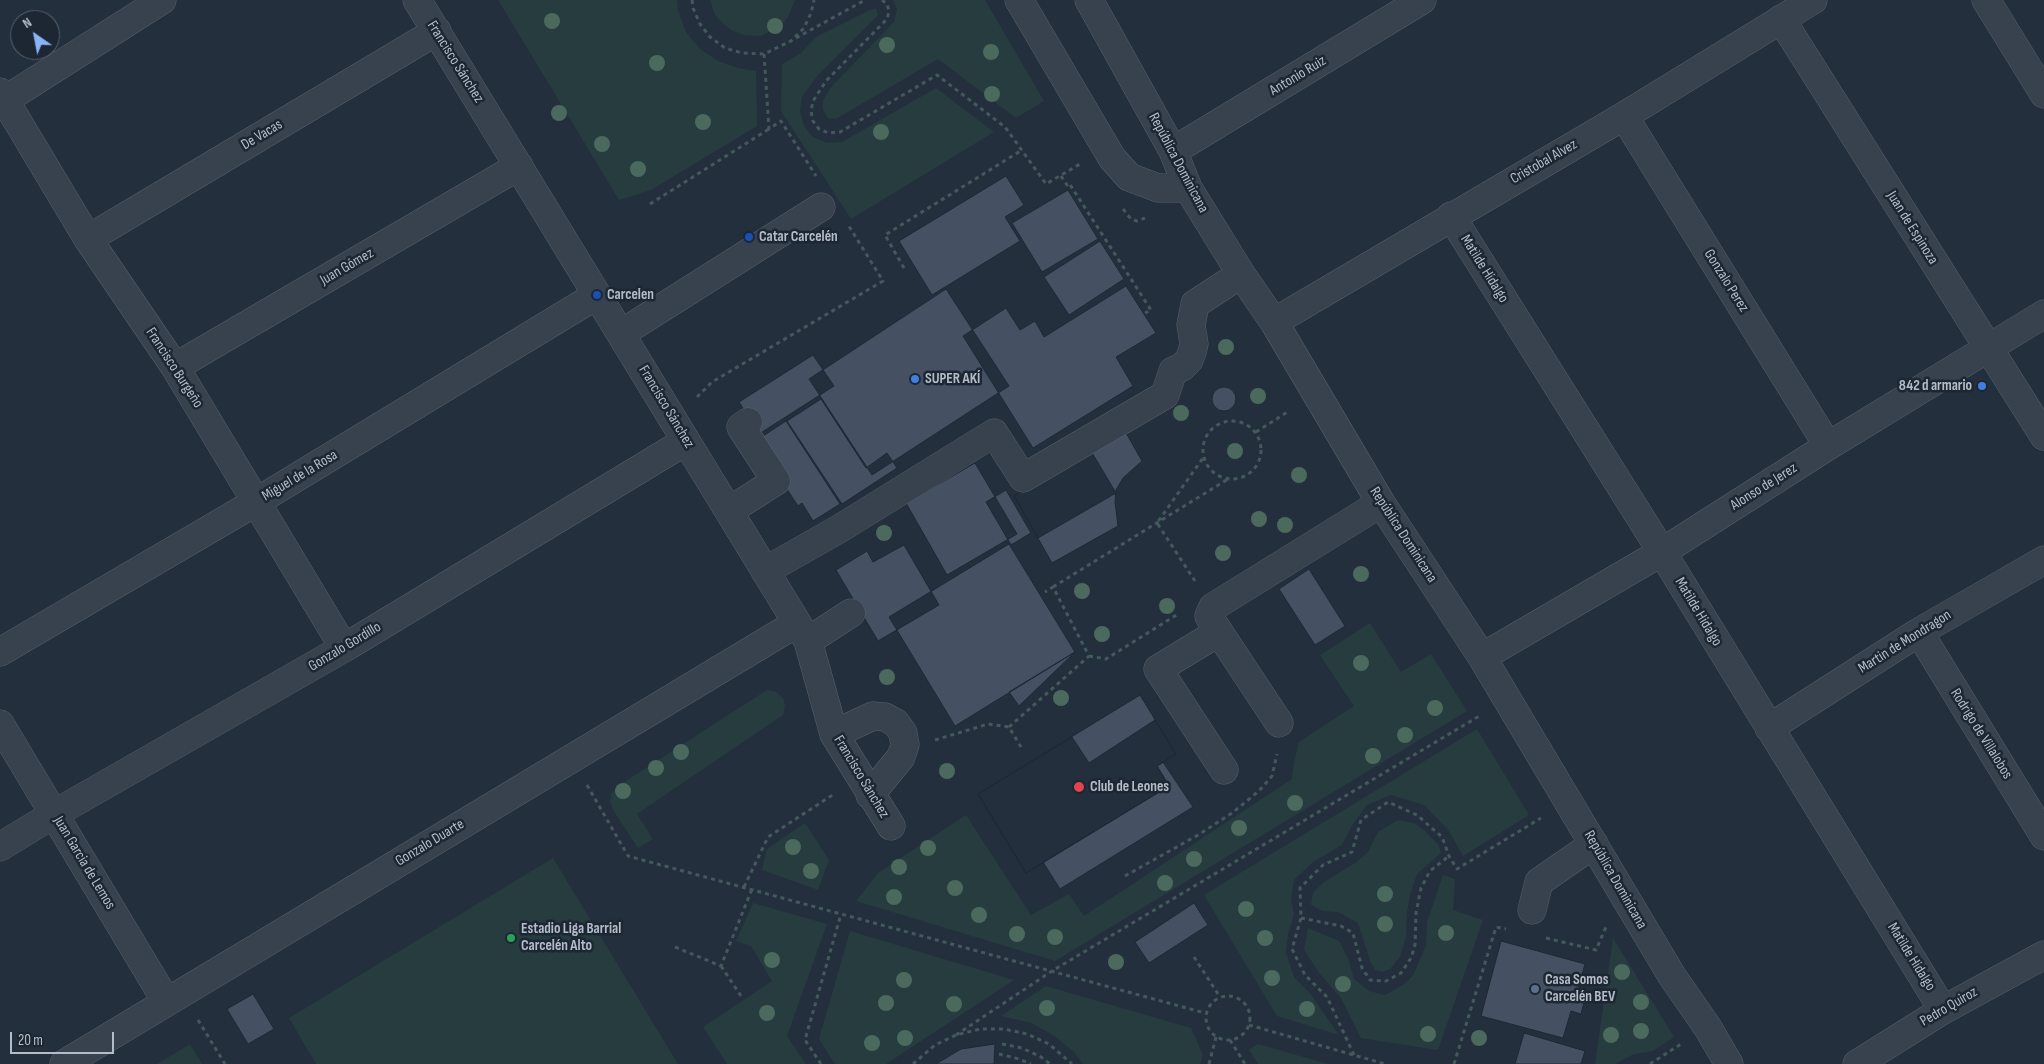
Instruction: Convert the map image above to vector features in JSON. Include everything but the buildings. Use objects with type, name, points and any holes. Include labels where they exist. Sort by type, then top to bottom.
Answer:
[{"type":"street","points":[[2,96],[162,0]]},
{"type":"street","name":"Francisco Sánchez","points":[[417,0],[597,296],[622,333],[802,632],[834,734],[891,826]]},
{"type":"street","points":[[1019,0],[1112,158],[1129,177],[1158,188],[1188,188]]},
{"type":"street","name":"República Dominicana","points":[[1090,0],[1173,151],[1188,188],[1241,274],[1274,322],[1381,503],[1482,657],[1672,976],[1708,1028],[1729,1064]]},
{"type":"street","name":"Antonio Ruiz","points":[[1173,151],[1422,0]]},
{"type":"street","name":"Cristobal Alvez","points":[[1274,322],[1451,216],[1624,116],[1812,0]]},
{"type":"street","points":[[1986,0],[2044,94]]},
{"type":"street","name":"Juan de Espinoza","points":[[1781,19],[2044,436]]},
{"type":"street","name":"De Vacas","points":[[88,239],[437,31]]},
{"type":"street","name":"Francisco Burgeño","points":[[2,96],[88,239],[175,367],[344,648]]},
{"type":"street","name":"Gonzalo Perez","points":[[1624,116],[1828,446]]},
{"type":"street","name":"Juan Gómez","points":[[175,367],[519,166]]},
{"type":"street","points":[[622,333],[832,212]]},
{"type":"street","name":"Matilde Hidalgo","points":[[1451,216],[1662,552],[1943,1010]]},
{"type":"street","points":[[765,571],[839,530],[994,433],[1023,478],[1165,395],[1173,371],[1182,367],[1189,360],[1192,352],[1194,344],[1191,325],[1195,304],[1241,274]]},
{"type":"street","name":"Miguel de la Rosa","points":[[0,652],[256,502],[597,296]]},
{"type":"street","name":"Alonso de Jerez","points":[[1482,657],[1662,552],[1828,446],[2044,314]]},
{"type":"street","points":[[729,512],[776,481],[741,427],[748,422]]},
{"type":"street","name":"Gonzalo Gordillo","points":[[0,847],[54,814],[344,648],[686,441]]},
{"type":"street","points":[[1224,770],[1158,669],[1212,612],[1381,503]]},
{"type":"street","name":"Martin de Mondragon","points":[[1769,728],[1919,632],[2044,560]]},
{"type":"street","points":[[1212,612],[1279,723]]},
{"type":"street","name":"Gonzalo Duarte","points":[[64,1064],[572,758],[802,632],[851,613]]},
{"type":"street","name":"Rodrigo de Villalobos","points":[[1919,632],[2044,836]]},
{"type":"street","points":[[834,734],[873,716],[885,717],[896,723],[903,733],[905,745],[901,757],[865,786]]},
{"type":"street","name":"Juan Garcia de Lemos","points":[[0,724],[54,814],[174,997]]},
{"type":"street","points":[[1532,910],[1539,882],[1594,844]]},
{"type":"street","name":"Pedro Quiroz","points":[[1857,1064],[1943,1010],[2044,954]]},
{"type":"path","points":[[692,0],[693,8],[700,24],[710,38],[725,48],[742,53],[764,54],[866,0]]},
{"type":"path","points":[[791,41],[804,28],[811,13],[814,0]]},
{"type":"path","points":[[882,0],[887,4],[889,12],[887,19],[826,81],[813,101],[810,111],[813,121],[820,129],[829,133],[840,132],[937,75],[1005,127],[1046,184],[1084,162]]},
{"type":"path","points":[[764,54],[769,128]]},
{"type":"path","points":[[650,204],[781,120],[816,177]]},
{"type":"path","points":[[904,268],[885,236],[1022,150]]},
{"type":"path","points":[[1061,176],[1066,185],[1069,183],[1151,310],[1146,313]]},
{"type":"path","points":[[697,400],[698,395],[712,382],[883,281],[832,212]]},
{"type":"path","points":[[1225,421],[1236,421],[1247,425],[1256,432],[1260,442],[1261,454],[1257,465],[1250,473],[1240,479],[1228,479],[1217,475],[1209,468],[1204,458],[1202,446],[1206,435],[1215,427],[1225,421]]},
{"type":"path","points":[[1157,523],[1204,458]]},
{"type":"path","points":[[1045,592],[1228,479]]},
{"type":"path","points":[[1089,656],[1106,659],[1212,612],[1157,523]]},
{"type":"path","points":[[1054,587],[1089,656]]},
{"type":"path","points":[[901,757],[938,738],[988,724],[1009,727],[1089,656]]},
{"type":"path","points":[[911,1064],[935,1045],[956,1035],[1052,971],[1507,700]]},
{"type":"path","points":[[1125,876],[1198,835],[1232,813],[1259,791],[1272,776],[1280,742],[1279,723]]},
{"type":"path","points":[[1009,727],[1021,747]]},
{"type":"path","points":[[572,758],[628,856],[1205,1013]]},
{"type":"path","points":[[744,887],[768,837],[865,786]]},
{"type":"path","points":[[1354,1055],[1327,997],[1306,975],[1292,949],[1301,918],[1300,888],[1323,865],[1352,852],[1361,820],[1388,802],[1417,815],[1442,837],[1448,856],[1457,869],[1545,815]]},
{"type":"path","points":[[1301,918],[1341,926],[1353,933],[1362,968],[1370,980],[1386,981],[1401,973],[1411,958],[1414,945],[1416,913],[1422,888],[1430,871],[1448,856]]},
{"type":"path","points":[[721,966],[752,889]]},
{"type":"path","points":[[821,1064],[805,1040],[841,914]]},
{"type":"path","points":[[1544,938],[1596,950],[1607,926]]},
{"type":"path","points":[[1454,1064],[1496,927],[1511,930]]},
{"type":"path","points":[[675,947],[721,966],[741,996]]},
{"type":"path","points":[[1194,957],[1220,997]]},
{"type":"path","points":[[1230,996],[1239,999],[1247,1006],[1250,1015],[1249,1025],[1244,1034],[1235,1039],[1230,1040],[1216,1037],[1209,1030],[1205,1013],[1212,1003],[1220,997],[1230,996]]},
{"type":"path","points":[[174,997],[225,1064]]},
{"type":"path","points":[[1249,1025],[1385,1064]]},
{"type":"path","points":[[956,1035],[980,1029],[1004,1029],[1027,1034],[1049,1044],[1072,1064]]},
{"type":"path","points":[[1209,1064],[1216,1037]]},
{"type":"path","points":[[1230,1040],[1245,1064]]},
{"type":"path","points":[[1002,1044],[1022,1048],[1041,1057],[1050,1064]]},
{"type":"path","points":[[999,1054],[1030,1064]]},
{"type":"green space","points":[[498,0],[677,0],[678,11],[686,32],[700,49],[718,61],[738,68],[756,71],[757,126],[651,190],[619,200]]},
{"type":"green space","points":[[710,0],[795,0],[788,17],[780,26],[761,36],[745,35],[733,31],[723,24],[715,15]]},
{"type":"green space","points":[[893,0],[985,0],[1044,101],[1016,118],[938,59],[836,119],[828,118],[823,110],[823,100],[832,86],[894,22],[897,10]]},
{"type":"green space","points":[[876,8],[878,15],[818,75],[802,97],[800,111],[804,126],[813,137],[827,143],[842,142],[936,88],[994,132],[851,219],[781,111],[782,64],[801,53],[816,37]]},
{"type":"green space","points":[[1370,623],[1401,672],[1431,654],[1467,711],[1055,961],[856,901],[878,873],[966,815],[1031,915],[1069,894],[1084,916],[1292,779],[1299,742],[1354,706],[1320,655]]},
{"type":"green space","points":[[767,690],[776,692],[783,698],[785,706],[783,715],[637,814],[653,839],[638,848],[613,810],[610,801],[612,793],[618,786]]},
{"type":"green space","points":[[1477,729],[1529,815],[1463,856],[1449,831],[1424,805],[1391,795],[1367,805],[1351,827],[1342,845],[1313,862],[1294,880],[1291,899],[1294,915],[1288,934],[1286,953],[1294,977],[1309,992],[1339,1035],[1277,1016],[1204,895]]},
{"type":"green space","points":[[1398,820],[1414,823],[1425,831],[1438,844],[1441,853],[1417,874],[1410,895],[1406,936],[1400,957],[1390,969],[1383,972],[1375,970],[1370,961],[1358,923],[1338,912],[1323,911],[1311,905],[1313,893],[1324,882],[1355,863],[1368,852],[1378,832]]},
{"type":"green space","points":[[805,823],[829,860],[818,890],[762,870],[767,849]]},
{"type":"green space","name":"Estadio Liga Barrial Carcelén Alto","points":[[553,858],[678,1064],[316,1064],[289,1018]]},
{"type":"green space","points":[[1443,875],[1455,879],[1453,910],[1483,920],[1438,1050],[1361,1038],[1341,998],[1320,974],[1304,950],[1308,928],[1339,941],[1348,958],[1354,979],[1369,991],[1385,995],[1406,983],[1413,975],[1426,946],[1427,922]]},
{"type":"green space","points":[[753,903],[827,924],[787,1036],[806,1064],[727,1064],[703,1027],[772,981],[751,946],[736,941]]},
{"type":"green space","points":[[850,931],[1014,980],[886,1064],[835,1064],[819,1039]]},
{"type":"green space","points":[[1613,938],[1674,1037],[1653,1051],[1634,1054],[1615,1064],[1595,1064]]},
{"type":"green space","points":[[1046,986],[1191,1028],[1203,1055],[1200,1064],[1083,1064],[1074,1052],[1053,1035],[1031,1023],[1001,1016]]},
{"type":"green space","points":[[190,1044],[202,1064],[157,1064]]},
{"type":"green space","points":[[1258,1044],[1328,1064],[1258,1064],[1249,1050]]},
{"type":"place","name":"Catar Carcelén","points":[[749,237]]},
{"type":"place","name":"Carcelen","points":[[597,295]]},
{"type":"place","name":"SUPER AKÍ","points":[[915,379]]},
{"type":"place","name":"842 d armario","points":[[1982,386]]},
{"type":"place","name":"Club de Leones","points":[[1079,787]]},
{"type":"place","name":"Estadio Liga Barrial Carcelén Alto","points":[[511,938]]},
{"type":"place","name":"Casa Somos Carcelén BEV","points":[[1535,989]]}]
